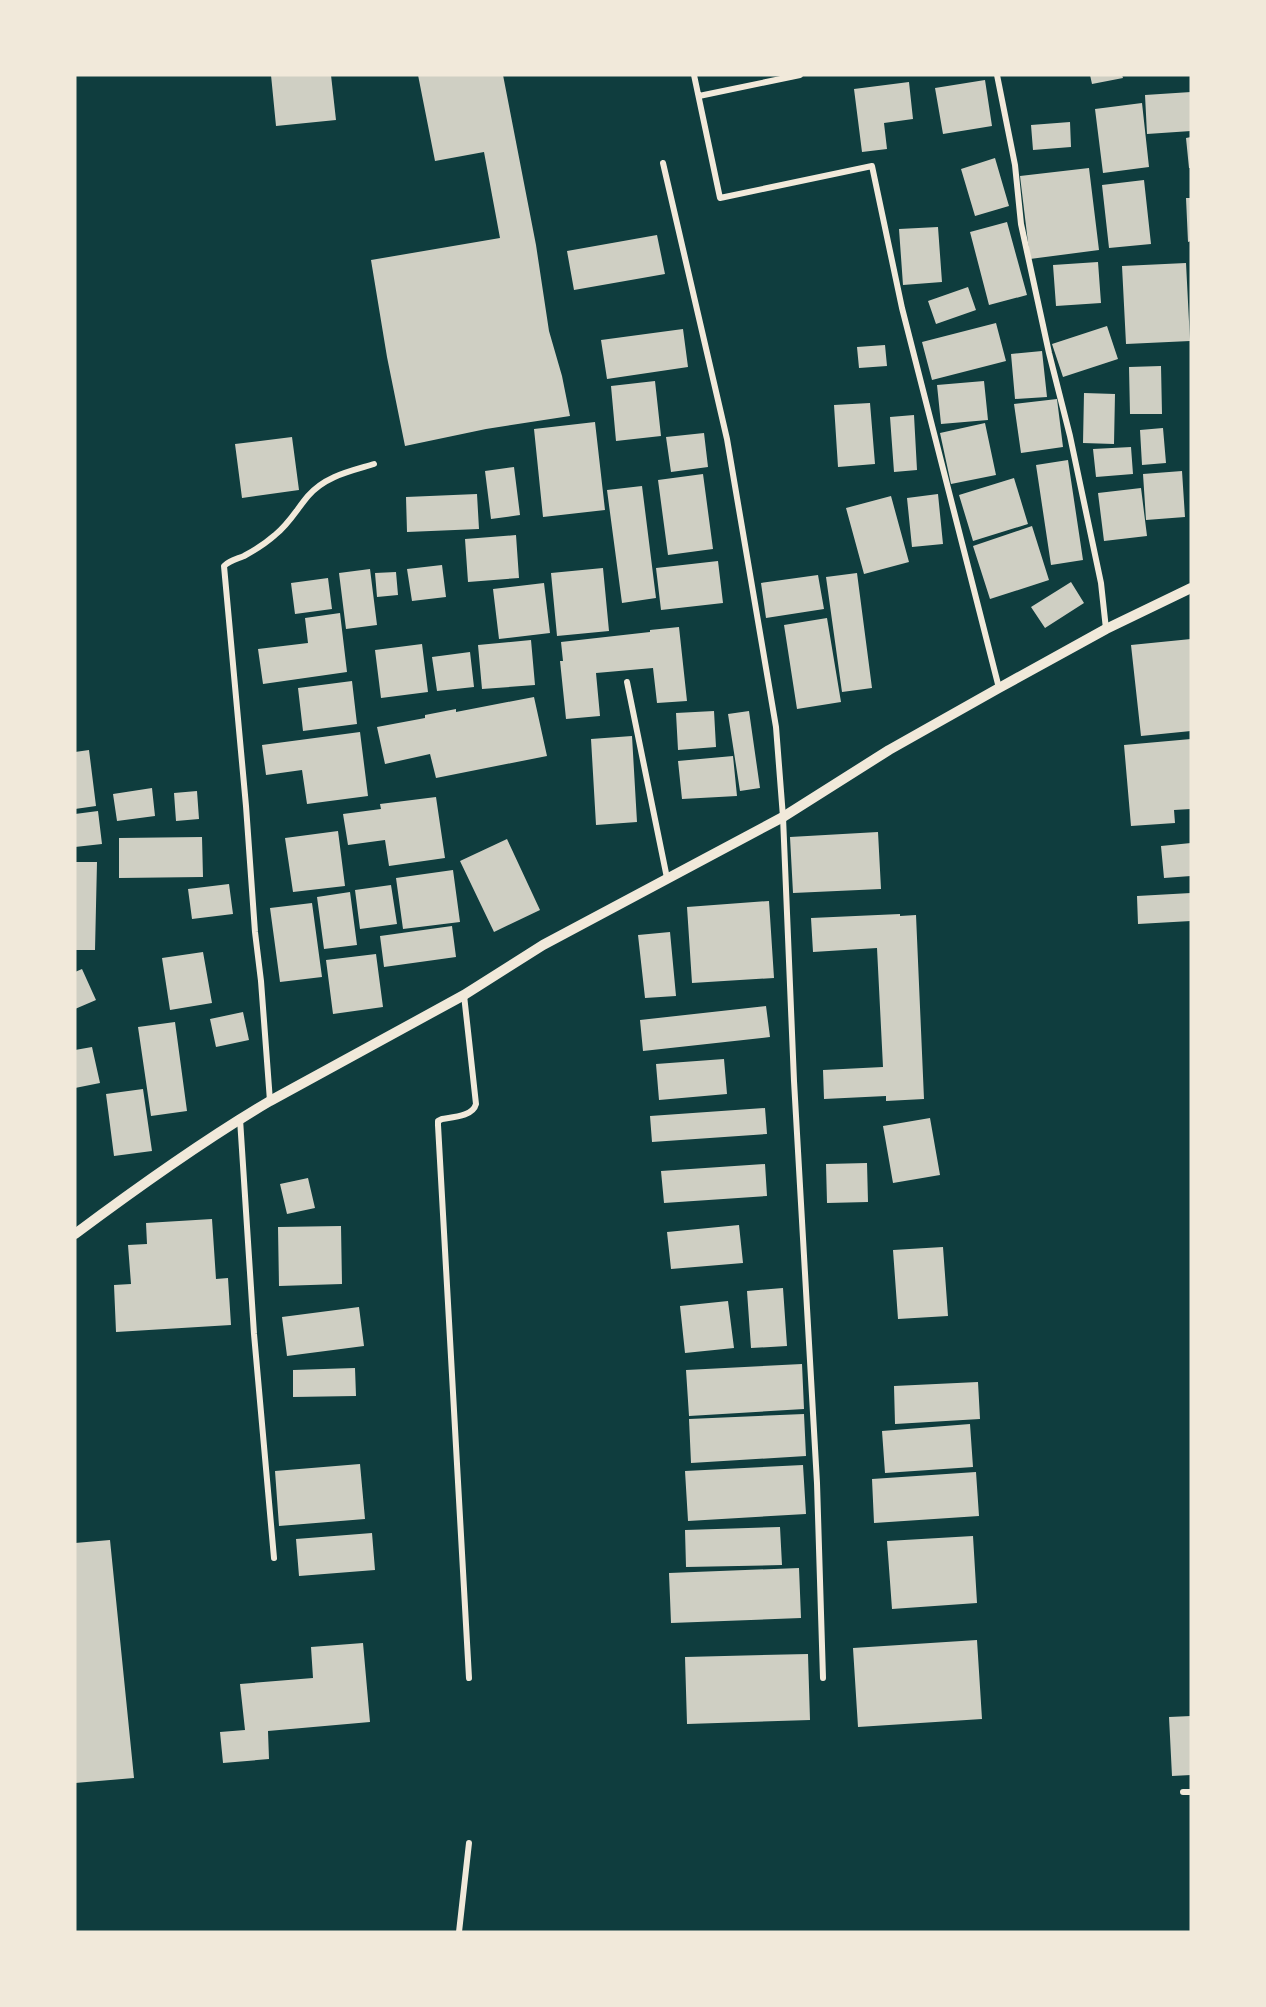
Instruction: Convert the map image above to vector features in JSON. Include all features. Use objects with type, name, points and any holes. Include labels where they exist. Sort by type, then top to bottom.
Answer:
[{"type":"street","points":[[694,75],[720,198],[872,166],[902,308],[999,688]]},
{"type":"street","points":[[699,96],[800,75]]},
{"type":"street","points":[[997,75],[1014,165],[1021,224],[1080,481],[1101,583],[1106,629]]},
{"type":"street","points":[[663,163],[728,439],[776,727],[783,817],[795,1093],[818,1483],[824,1678]]},
{"type":"street","points":[[270,1101],[224,566],[230,560],[262,545],[278,533],[309,494],[321,485],[336,475],[374,464]]},
{"type":"street","points":[[75,1233],[240,1118],[464,994],[543,945],[783,817],[889,750],[999,688],[1106,629],[1191,588]]},
{"type":"street","points":[[627,682],[667,878]]},
{"type":"street","points":[[464,994],[476,1104],[475,1109],[470,1113],[442,1119],[438,1121],[438,1125],[469,1678]]},
{"type":"street","points":[[240,1118],[254,1334],[274,1558]]},
{"type":"street","points":[[459,1932],[469,1843]]},
{"type":"building","points":[[271,75],[331,75],[336,120],[276,126]]},
{"type":"building","points":[[418,75],[503,75],[536,245],[549,331],[562,376],[570,416],[486,429],[405,446],[371,260],[500,238],[484,152],[435,161]]},
{"type":"building","points":[[1090,75],[1122,75],[1123,78],[1092,84]]},
{"type":"building","points":[[985,80],[992,126],[943,134],[935,88]]},
{"type":"building","points":[[909,82],[913,119],[884,123],[887,149],[862,152],[854,89]]},
{"type":"building","points":[[1191,92],[1191,131],[1147,134],[1145,95]]},
{"type":"building","points":[[1142,103],[1149,167],[1103,173],[1095,109]]},
{"type":"building","points":[[1070,122],[1071,147],[1033,150],[1031,125]]},
{"type":"building","points":[[1191,137],[1191,168],[1189,168],[1186,138]]},
{"type":"building","points":[[995,158],[1009,206],[975,216],[961,169]]},
{"type":"building","points":[[1089,168],[1099,250],[1030,259],[1020,176]]},
{"type":"building","points":[[1144,180],[1151,244],[1109,248],[1102,185]]},
{"type":"building","points":[[1186,198],[1191,198],[1191,241],[1188,242]]},
{"type":"building","points":[[1007,222],[1027,295],[989,305],[970,232]]},
{"type":"building","points":[[938,227],[942,282],[903,285],[899,229]]},
{"type":"building","points":[[657,235],[665,274],[574,290],[567,251]]},
{"type":"building","points":[[1098,262],[1101,303],[1056,306],[1053,265]]},
{"type":"building","points":[[1186,263],[1190,341],[1126,344],[1122,266]]},
{"type":"building","points":[[968,287],[976,310],[936,324],[928,301]]},
{"type":"building","points":[[996,323],[1006,361],[932,380],[922,342]]},
{"type":"building","points":[[1107,326],[1118,359],[1063,377],[1052,344]]},
{"type":"building","points":[[683,329],[688,367],[607,379],[601,340]]},
{"type":"building","points":[[885,345],[887,366],[859,368],[857,347]]},
{"type":"building","points":[[1042,351],[1047,397],[1015,399],[1011,354]]},
{"type":"building","points":[[1161,366],[1162,414],[1130,414],[1129,367]]},
{"type":"building","points":[[655,381],[661,436],[616,441],[611,386]]},
{"type":"building","points":[[984,381],[988,420],[941,424],[937,385]]},
{"type":"building","points":[[1084,393],[1115,394],[1114,444],[1083,443]]},
{"type":"building","points":[[1057,399],[1063,447],[1021,453],[1014,404]]},
{"type":"building","points":[[870,403],[875,464],[838,467],[834,405]]},
{"type":"building","points":[[914,415],[917,470],[894,472],[890,417]]},
{"type":"building","points":[[595,422],[605,510],[543,517],[534,429]]},
{"type":"building","points":[[985,423],[996,475],[951,484],[940,433]]},
{"type":"building","points":[[1163,428],[1166,463],[1142,465],[1140,430]]},
{"type":"building","points":[[704,433],[708,467],[671,472],[666,437]]},
{"type":"building","points":[[292,437],[299,490],[242,498],[235,444]]},
{"type":"building","points":[[1131,447],[1133,474],[1096,477],[1093,449]]},
{"type":"building","points":[[1068,460],[1083,560],[1051,565],[1036,465]]},
{"type":"building","points":[[514,467],[520,515],[491,519],[485,471]]},
{"type":"building","points":[[1182,471],[1185,517],[1146,520],[1143,474]]},
{"type":"building","points":[[703,474],[713,549],[668,555],[658,480]]},
{"type":"building","points":[[1014,478],[1028,524],[973,541],[959,495]]},
{"type":"building","points":[[642,486],[656,598],[622,603],[607,490]]},
{"type":"building","points":[[1141,488],[1147,536],[1104,541],[1098,493]]},
{"type":"building","points":[[477,494],[479,529],[407,532],[406,497]]},
{"type":"building","points":[[938,494],[943,544],[912,547],[907,498]]},
{"type":"building","points":[[891,496],[909,562],[864,574],[846,508]]},
{"type":"building","points":[[1032,526],[1049,580],[990,599],[973,546]]},
{"type":"building","points":[[516,535],[519,578],[468,582],[465,539]]},
{"type":"building","points":[[718,561],[723,603],[661,610],[656,568]]},
{"type":"building","points":[[442,565],[446,597],[412,601],[407,569]]},
{"type":"building","points":[[603,568],[609,631],[557,636],[551,573]]},
{"type":"building","points":[[370,569],[377,625],[346,629],[339,573]]},
{"type":"building","points":[[396,572],[398,595],[377,597],[375,573]]},
{"type":"building","points":[[857,573],[872,688],[842,692],[826,577]]},
{"type":"building","points":[[818,575],[824,609],[766,618],[761,583]]},
{"type":"building","points":[[328,578],[332,609],[295,614],[291,583]]},
{"type":"building","points":[[1071,582],[1084,603],[1045,628],[1031,607]]},
{"type":"building","points":[[544,583],[550,633],[499,639],[493,589]]},
{"type":"building","points":[[340,613],[347,672],[263,684],[258,649],[308,643],[305,618]]},
{"type":"building","points":[[827,618],[841,702],[797,709],[784,625]]},
{"type":"building","points":[[679,627],[687,701],[657,703],[653,668],[596,673],[600,716],[566,719],[560,661],[563,661],[561,642]]},
{"type":"building","points":[[1191,639],[1191,731],[1141,736],[1131,645]]},
{"type":"building","points":[[531,640],[535,685],[482,689],[478,645]]},
{"type":"building","points":[[422,644],[428,692],[381,698],[375,650]]},
{"type":"building","points":[[470,652],[474,687],[437,691],[432,657]]},
{"type":"building","points":[[352,681],[357,724],[303,731],[298,688]]},
{"type":"building","points":[[534,697],[547,756],[436,778],[430,754],[385,764],[377,727],[425,718],[425,715],[456,709],[456,712]]},
{"type":"building","points":[[714,711],[716,747],[678,750],[676,713]]},
{"type":"building","points":[[749,711],[760,788],[740,791],[728,714]]},
{"type":"building","points":[[360,732],[368,796],[307,804],[302,770],[266,775],[262,745]]},
{"type":"building","points":[[632,736],[637,822],[596,825],[591,739]]},
{"type":"building","points":[[1191,739],[1191,809],[1174,810],[1175,823],[1131,826],[1124,745]]},
{"type":"building","points":[[89,750],[96,806],[75,809],[75,752]]},
{"type":"building","points":[[733,756],[737,796],[682,799],[678,761]]},
{"type":"building","points":[[152,788],[155,816],[117,821],[113,794]]},
{"type":"building","points":[[197,791],[199,819],[176,821],[174,793]]},
{"type":"building","points":[[436,797],[445,858],[389,866],[385,840],[348,845],[343,814],[381,809],[380,804]]},
{"type":"building","points":[[98,811],[102,844],[75,847],[75,814]]},
{"type":"building","points":[[338,831],[345,886],[293,892],[285,838]]},
{"type":"building","points":[[878,832],[881,889],[793,893],[790,837]]},
{"type":"building","points":[[202,837],[203,877],[119,878],[119,838]]},
{"type":"building","points":[[507,839],[540,910],[494,932],[460,861]]},
{"type":"building","points":[[1191,843],[1191,876],[1164,878],[1161,846]]},
{"type":"building","points":[[75,862],[97,862],[95,950],[75,950]]},
{"type":"building","points":[[453,870],[460,922],[403,929],[396,878]]},
{"type":"building","points":[[229,884],[233,914],[192,919],[188,889]]},
{"type":"building","points":[[391,885],[397,924],[360,929],[355,890]]},
{"type":"building","points":[[350,892],[357,945],[324,949],[317,897]]},
{"type":"building","points":[[1191,893],[1191,921],[1138,924],[1137,896]]},
{"type":"building","points":[[769,901],[774,978],[692,983],[687,907]]},
{"type":"building","points":[[312,903],[322,977],[280,982],[270,908]]},
{"type":"building","points":[[900,914],[900,916],[916,915],[924,1099],[886,1101],[886,1096],[824,1099],[823,1070],[883,1067],[877,948],[813,952],[811,918]]},
{"type":"building","points":[[452,926],[456,957],[384,967],[380,936]]},
{"type":"building","points":[[670,932],[676,996],[645,998],[638,935]]},
{"type":"building","points":[[203,952],[212,1003],[170,1010],[162,958]]},
{"type":"building","points":[[376,954],[383,1007],[333,1014],[326,960]]},
{"type":"building","points":[[82,969],[96,1000],[75,1009],[75,972]]},
{"type":"building","points":[[766,1006],[770,1037],[643,1051],[640,1020]]},
{"type":"building","points":[[243,1012],[249,1040],[216,1047],[210,1019]]},
{"type":"building","points":[[175,1022],[187,1111],[151,1116],[138,1027]]},
{"type":"building","points":[[92,1047],[100,1083],[75,1088],[75,1050]]},
{"type":"building","points":[[724,1059],[727,1094],[659,1100],[656,1064]]},
{"type":"building","points":[[143,1089],[152,1151],[114,1156],[106,1094]]},
{"type":"building","points":[[765,1108],[767,1134],[652,1142],[650,1116]]},
{"type":"building","points":[[930,1118],[940,1175],[893,1183],[883,1126]]},
{"type":"building","points":[[867,1163],[868,1202],[827,1203],[826,1164]]},
{"type":"building","points":[[765,1164],[767,1196],[664,1203],[661,1171]]},
{"type":"building","points":[[308,1178],[315,1208],[287,1214],[280,1184]]},
{"type":"building","points":[[212,1219],[216,1279],[228,1278],[231,1325],[116,1332],[114,1285],[131,1284],[128,1245],[147,1244],[146,1223]]},
{"type":"building","points":[[739,1225],[743,1263],[671,1269],[667,1232]]},
{"type":"building","points":[[341,1226],[342,1284],[279,1286],[278,1227]]},
{"type":"building","points":[[943,1247],[948,1316],[898,1319],[893,1250]]},
{"type":"building","points":[[783,1288],[787,1346],[751,1348],[747,1291]]},
{"type":"building","points":[[728,1301],[734,1348],[685,1353],[680,1306]]},
{"type":"building","points":[[359,1307],[364,1346],[287,1356],[282,1317]]},
{"type":"building","points":[[802,1364],[804,1409],[689,1416],[686,1370]]},
{"type":"building","points":[[355,1368],[356,1396],[293,1397],[293,1370]]},
{"type":"building","points":[[978,1382],[980,1419],[895,1424],[894,1386]]},
{"type":"building","points":[[804,1414],[806,1456],[691,1463],[689,1419]]},
{"type":"building","points":[[970,1424],[973,1467],[885,1473],[882,1431]]},
{"type":"building","points":[[360,1464],[365,1519],[279,1526],[275,1471]]},
{"type":"building","points":[[803,1465],[806,1514],[688,1521],[685,1471]]},
{"type":"building","points":[[976,1472],[979,1516],[874,1523],[872,1479]]},
{"type":"building","points":[[780,1527],[782,1565],[686,1567],[685,1530]]},
{"type":"building","points":[[372,1533],[375,1570],[299,1576],[296,1539]]},
{"type":"building","points":[[973,1536],[977,1603],[892,1609],[887,1541]]},
{"type":"building","points":[[110,1540],[134,1778],[75,1783],[75,1543]]},
{"type":"building","points":[[799,1568],[801,1618],[671,1623],[669,1573]]},
{"type":"building","points":[[977,1640],[982,1719],[858,1727],[853,1648]]},
{"type":"building","points":[[363,1643],[370,1722],[268,1731],[269,1759],[223,1763],[220,1732],[245,1730],[240,1684],[313,1678],[311,1647]]},
{"type":"building","points":[[808,1654],[810,1720],[687,1724],[685,1657]]},
{"type":"building","points":[[1191,1716],[1191,1775],[1172,1776],[1169,1717]]}]
